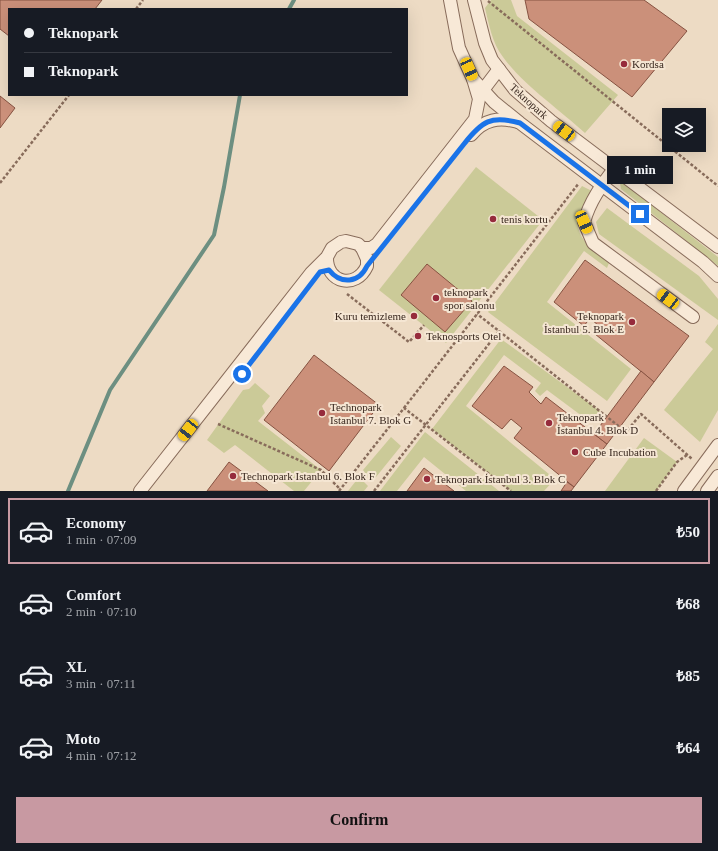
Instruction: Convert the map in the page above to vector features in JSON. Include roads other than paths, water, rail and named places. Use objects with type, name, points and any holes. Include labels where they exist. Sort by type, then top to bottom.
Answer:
[{"type":"street","name":"Teknopark","points":[[362,248],[371,248],[377,244],[475,119],[479,99],[474,79],[459,48],[450,0]]},
{"type":"street","name":"Teknopark","points":[[474,0],[485,43],[492,60],[515,90],[528,102],[614,169],[718,247]]},
{"type":"street","points":[[483,90],[498,69]]},
{"type":"street","name":"Teknopark","points":[[474,79],[494,102],[520,123],[703,262],[718,276]]},
{"type":"street","name":"Teknopark","points":[[367,266],[477,128],[484,122],[492,120],[506,119],[520,123]]},
{"type":"street","points":[[614,169],[589,205],[584,222],[594,243],[693,318]]},
{"type":"street","points":[[140,491],[311,273],[327,257],[332,248],[341,242],[352,241],[362,248],[367,259],[367,266],[359,277],[346,281],[333,276],[329,270],[327,257]]},
{"type":"street","points":[[148,491],[269,340],[320,272],[329,270]]},
{"type":"street","points":[[684,491],[718,445]]},
{"type":"street","points":[[708,491],[718,476]]},
{"type":"waterway","points":[[290,8],[294,0]]},
{"type":"waterway","points":[[68,491],[110,390],[214,235],[240,96]]},
{"type":"place","name":"Kordsa","points":[[624,64]]},
{"type":"place","name":"tenis kortu","points":[[493,219]]},
{"type":"place","name":"teknopark spor salonu","points":[[436,298]]},
{"type":"place","name":"Kuru temizleme","points":[[414,316]]},
{"type":"place","name":"Teknopark İstanbul 5. Blok E","points":[[632,322]]},
{"type":"place","name":"Teknosports Otel","points":[[418,336]]},
{"type":"place","name":"Technopark Istanbul 7. Blok G","points":[[322,413]]},
{"type":"place","name":"Teknopark İstanbul 4. Blok D","points":[[549,423]]},
{"type":"place","name":"Cube Incubation","points":[[575,452]]},
{"type":"place","name":"Technopark Istanbul 6. Blok F","points":[[233,476]]},
{"type":"place","name":"Teknopark İstanbul 3. Blok C","points":[[427,479]]}]
